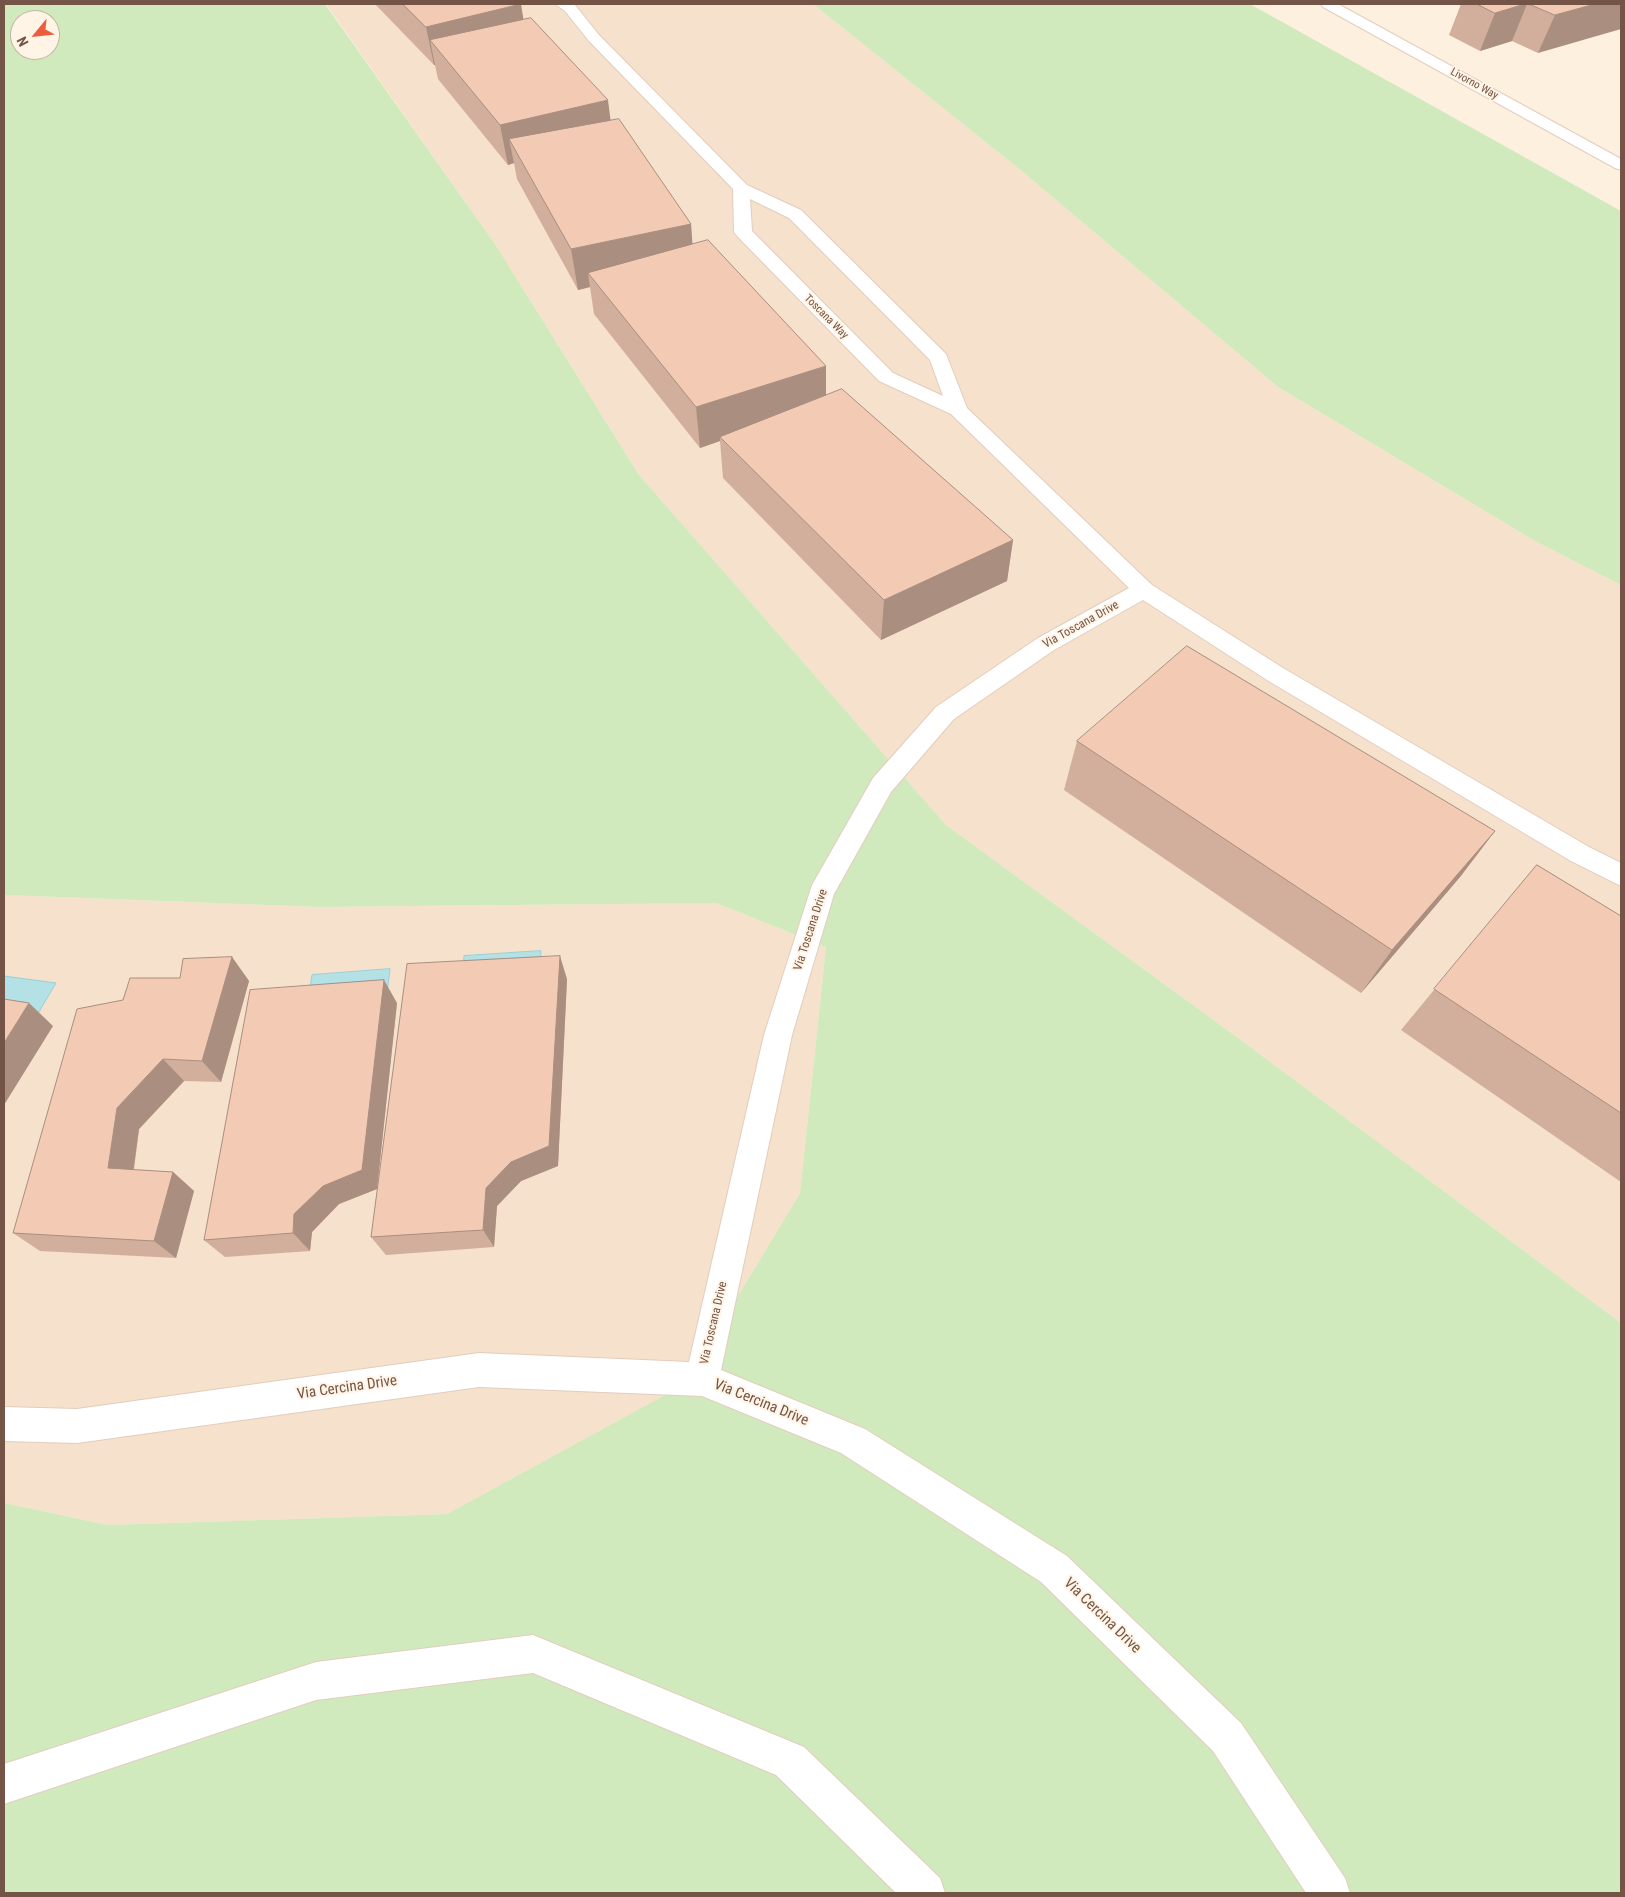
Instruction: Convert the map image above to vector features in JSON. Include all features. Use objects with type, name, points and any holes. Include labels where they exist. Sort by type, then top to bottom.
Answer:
[{"type":"street","name":"Livorno Way","points":[[1328,4],[1621,165]]},
{"type":"street","name":"Toscana Way","points":[[568,5],[594,38],[741,188],[795,214],[939,358],[958,410]]},
{"type":"street","name":"Toscana Way","points":[[741,188],[743,232],[886,378],[958,410],[1144,590],[1276,674],[1580,854],[1621,876]]},
{"type":"street","name":"Via Toscana Drive","points":[[702,1379],[778,1035],[821,893],[882,785],[945,713],[1046,644],[1144,590]]},
{"type":"street","name":"Via Cercina Drive","points":[[4,1424],[77,1426],[479,1370],[702,1379],[853,1441],[1054,1570],[1227,1737],[1330,1893]]},
{"type":"street","points":[[4,1784],[316,1681],[533,1654],[790,1761],[925,1893]]},
{"type":"shaded area","points":[[326,4],[813,4],[1018,168],[1278,387],[1535,541],[1621,585],[1621,1323],[1230,1032],[946,825],[639,475],[495,244]]},
{"type":"shaded area","points":[[4,895],[317,907],[716,903],[826,947],[800,1193],[685,1384],[447,1514],[108,1525],[4,1503]]},
{"type":"green space","points":[[4,4],[325,4],[495,244],[639,475],[946,825],[1230,1032],[1621,1323],[1621,1893],[4,1893],[4,1503],[108,1525],[447,1514],[685,1384],[800,1193],[826,947],[716,903],[317,907],[4,895]]},
{"type":"green space","points":[[813,4],[1250,4],[1621,211],[1621,585],[1535,541],[1278,387],[1018,168]]},
{"type":"water","points":[[541,951],[539,984],[462,990],[464,956]]},
{"type":"water","points":[[390,969],[386,1002],[307,1008],[312,975]]},
{"type":"water","points":[[4,976],[56,983],[36,1017],[4,1012]]},
{"type":"building","points":[[403,4],[521,4],[426,27]]},
{"type":"building","points":[[1477,4],[1525,4],[1495,13]]},
{"type":"building","points":[[1529,4],[1595,4],[1555,15]]},
{"type":"building","points":[[531,18],[608,100],[500,125],[430,40]]},
{"type":"building","points":[[619,119],[691,224],[571,249],[509,139]]},
{"type":"building","points":[[708,240],[826,366],[696,407],[588,273]]},
{"type":"building","points":[[842,389],[1013,540],[884,600],[720,437]]},
{"type":"building","points":[[1187,646],[1495,831],[1392,950],[1077,741]]},
{"type":"building","points":[[1537,865],[1621,916],[1621,1113],[1434,989]]},
{"type":"building","points":[[560,956],[549,1146],[511,1162],[486,1188],[483,1230],[371,1237],[407,964]]},
{"type":"building","points":[[232,957],[202,1061],[163,1059],[117,1108],[108,1168],[173,1172],[154,1241],[13,1233],[77,1009],[123,1000],[130,978],[180,978],[183,959]]},
{"type":"building","points":[[384,980],[362,1170],[323,1186],[294,1214],[293,1233],[204,1240],[250,990]]},
{"type":"building","points":[[4,999],[29,1003],[4,1043]]}]
